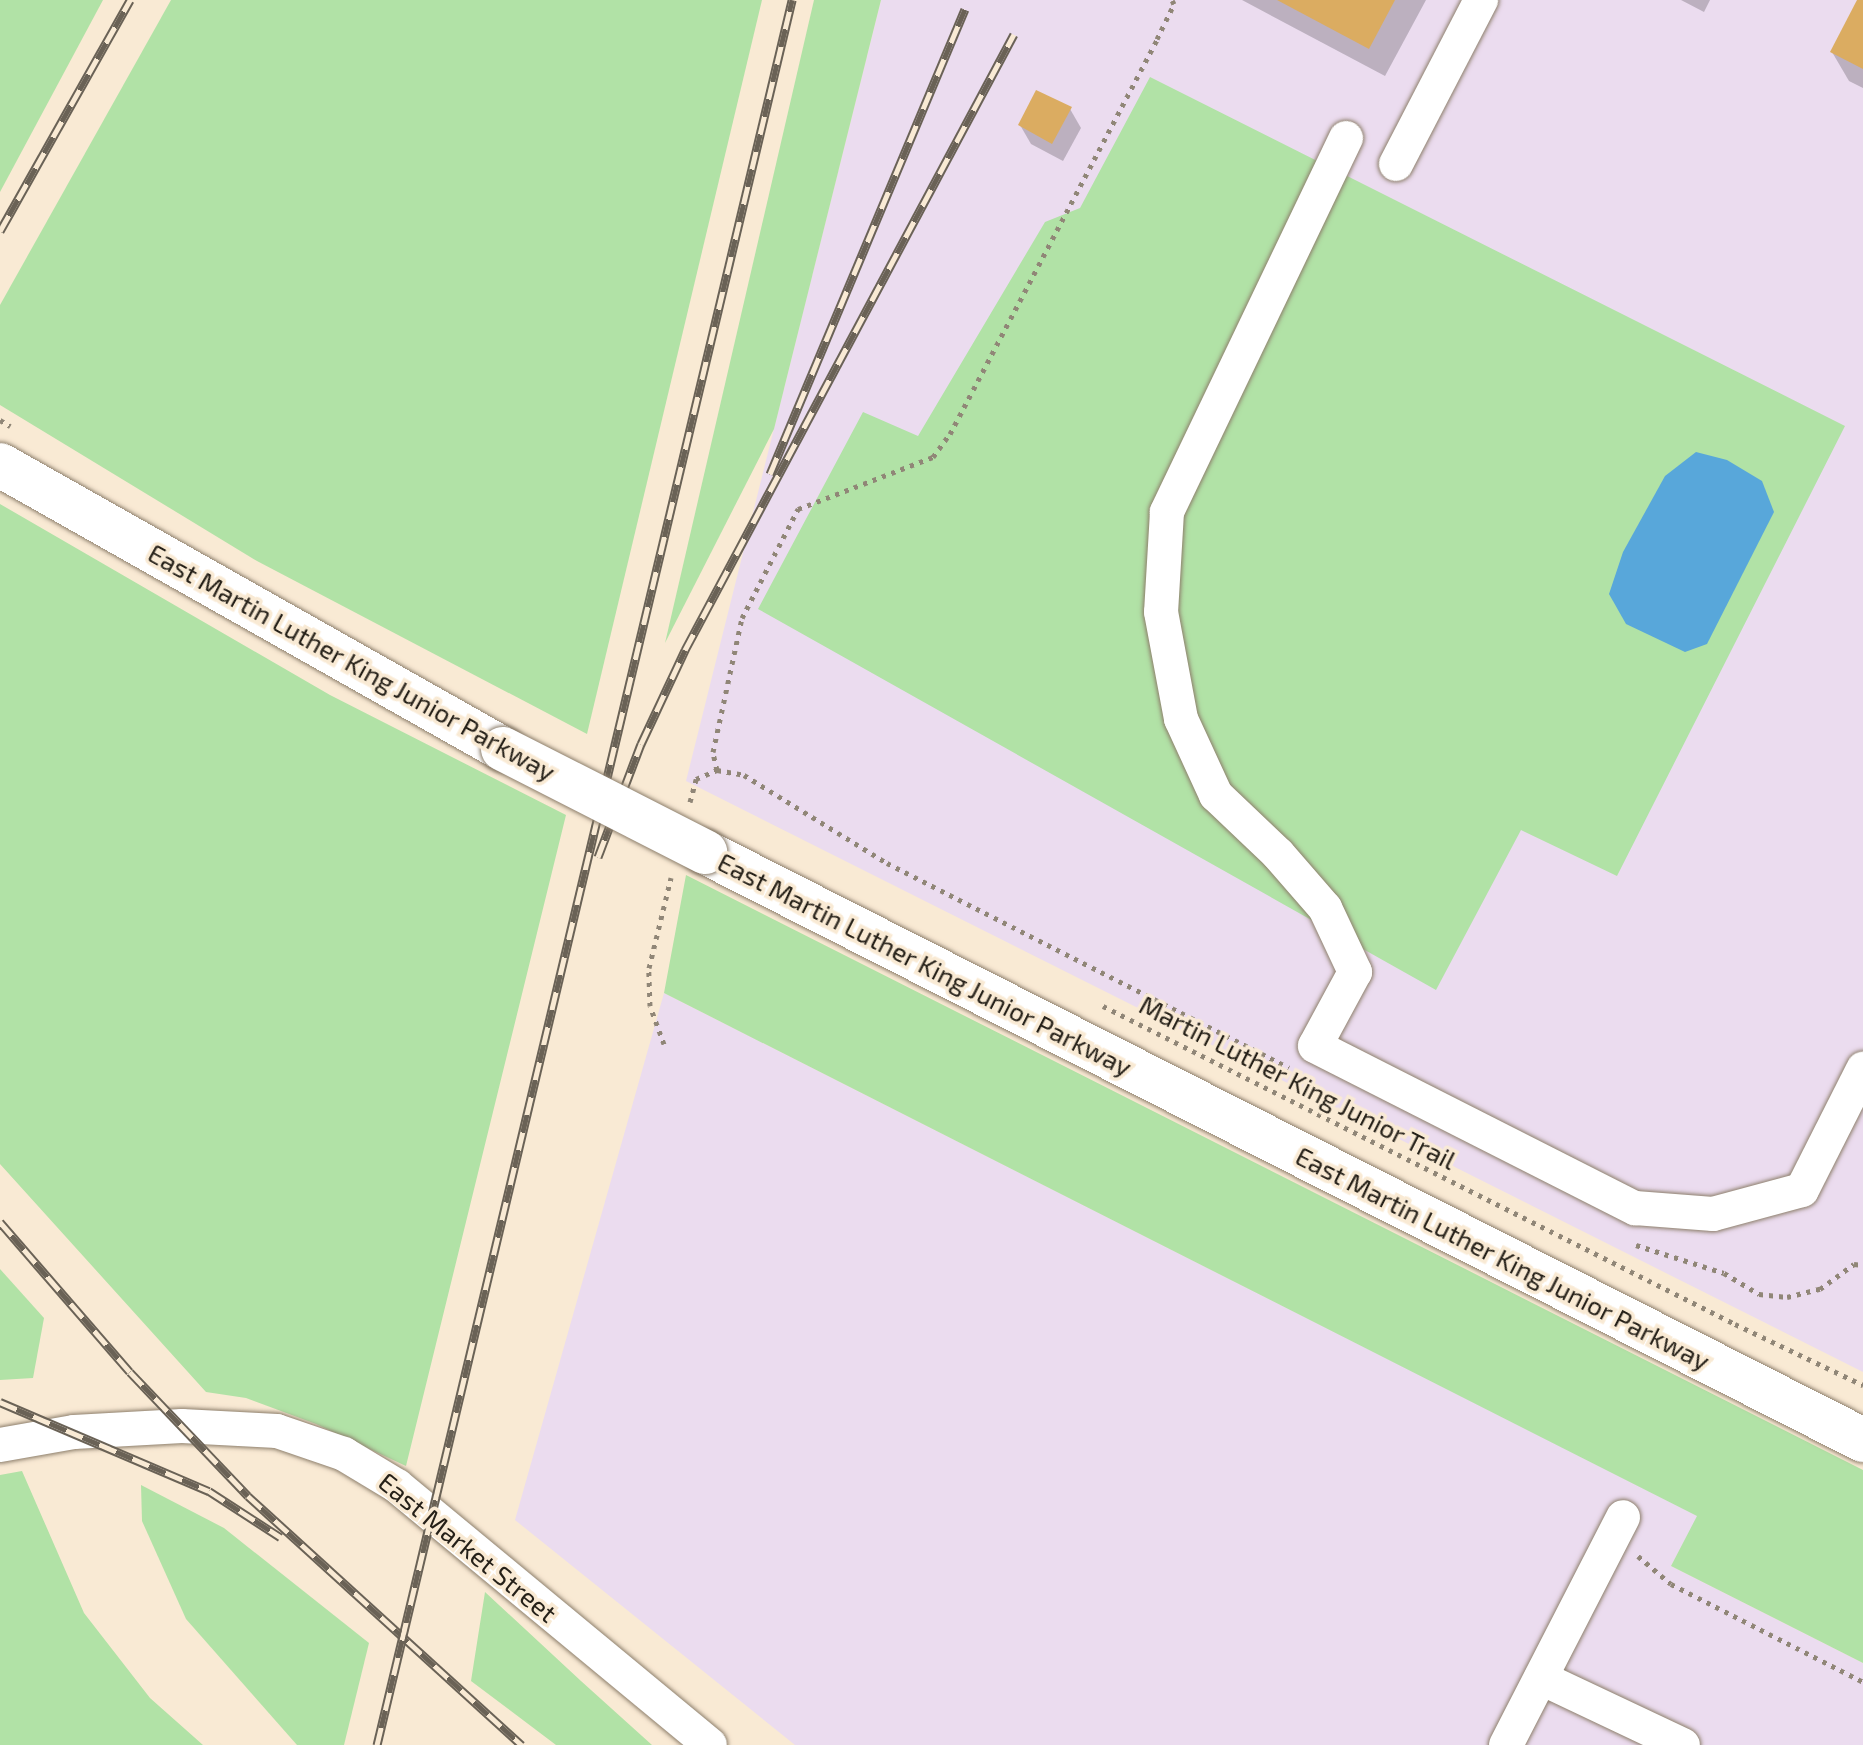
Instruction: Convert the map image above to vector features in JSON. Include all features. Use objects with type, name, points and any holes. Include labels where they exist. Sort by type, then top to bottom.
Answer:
[{"type":"main road","name":"East Martin Luther King Junior Parkway","points":[[2,466],[503,749],[690,859],[1863,1440]]},
{"type":"street","points":[[1396,164],[1481,0]]},
{"type":"street","points":[[1346,138],[1167,512],[1161,612],[1181,719],[1216,795],[1278,854],[1325,908],[1355,972],[1315,1046],[1635,1208],[1713,1214],[1802,1190],[1863,1069]]},
{"type":"street","name":"East Market Street","points":[[0,1445],[74,1432],[182,1426],[277,1431],[344,1454],[397,1486],[710,1745]]},
{"type":"street","points":[[1506,1745],[1619,1526]]},
{"type":"street","points":[[1541,1678],[1683,1745]]},
{"type":"path","points":[[717,770],[713,752],[742,618],[798,509],[933,457],[950,434],[1165,23],[1172,0]]},
{"type":"path","points":[[689,808],[696,779],[717,770],[744,775],[887,863],[1299,1073]]},
{"type":"path","points":[[664,1044],[650,1006],[649,968],[690,859]]},
{"type":"path","name":"Martin Luther King Junior Trail","points":[[1098,1004],[1735,1324],[1863,1385]]},
{"type":"path","points":[[1630,1244],[1724,1273],[1759,1294],[1787,1297],[1820,1289],[1854,1264],[1863,1265]]},
{"type":"path","points":[[1619,1526],[1671,1584],[1863,1682]]},
{"type":"shaded area","points":[[881,0],[1863,0],[1863,1372],[686,781]]},
{"type":"shaded area","points":[[664,993],[1698,1516],[1671,1566],[1863,1663],[1863,1745],[795,1745],[515,1520]]},
{"type":"green space","points":[[0,0],[103,0],[0,192]]},
{"type":"green space","points":[[171,0],[762,0],[587,734],[257,561],[0,405],[0,305]]},
{"type":"green space","points":[[814,0],[881,0],[774,429],[665,643]]},
{"type":"green space","points":[[1150,77],[1845,426],[1617,876],[1521,830],[1436,990],[758,609],[863,412],[918,436],[1045,222],[1080,208]]},
{"type":"green space","points":[[0,504],[330,695],[566,815],[406,1466],[316,1424],[246,1398],[206,1392],[0,1164]]},
{"type":"green space","points":[[686,875],[1863,1470],[1863,1663],[1671,1566],[1697,1516],[664,993]]},
{"type":"green space","points":[[0,1269],[44,1318],[33,1378],[0,1380]]},
{"type":"green space","points":[[22,1471],[84,1613],[150,1698],[203,1745],[0,1745],[0,1475]]},
{"type":"green space","points":[[141,1485],[224,1528],[369,1643],[344,1745],[297,1745],[186,1619],[142,1521]]},
{"type":"green space","points":[[485,1592],[652,1745],[556,1745],[471,1681]]},
{"type":"water","points":[[1696,452],[1727,460],[1762,481],[1774,512],[1707,644],[1685,652],[1626,624],[1609,594],[1623,552],[1665,476]]},
{"type":"building","points":[[1277,0],[1395,0],[1369,49]]},
{"type":"building","points":[[1857,0],[1863,0],[1863,69],[1830,52]]},
{"type":"building","points":[[1036,90],[1072,107],[1052,144],[1018,125]]},
{"type":"railway","points":[[0,231],[130,0]]},
{"type":"railway","points":[[377,1745],[792,0]]},
{"type":"railway","points":[[770,474],[965,9]]},
{"type":"railway","points":[[598,857],[641,744],[685,650],[1014,34]]},
{"type":"railway","points":[[0,1222],[130,1372],[248,1496],[522,1745]]},
{"type":"railway","points":[[0,1402],[209,1491],[280,1537]]}]
